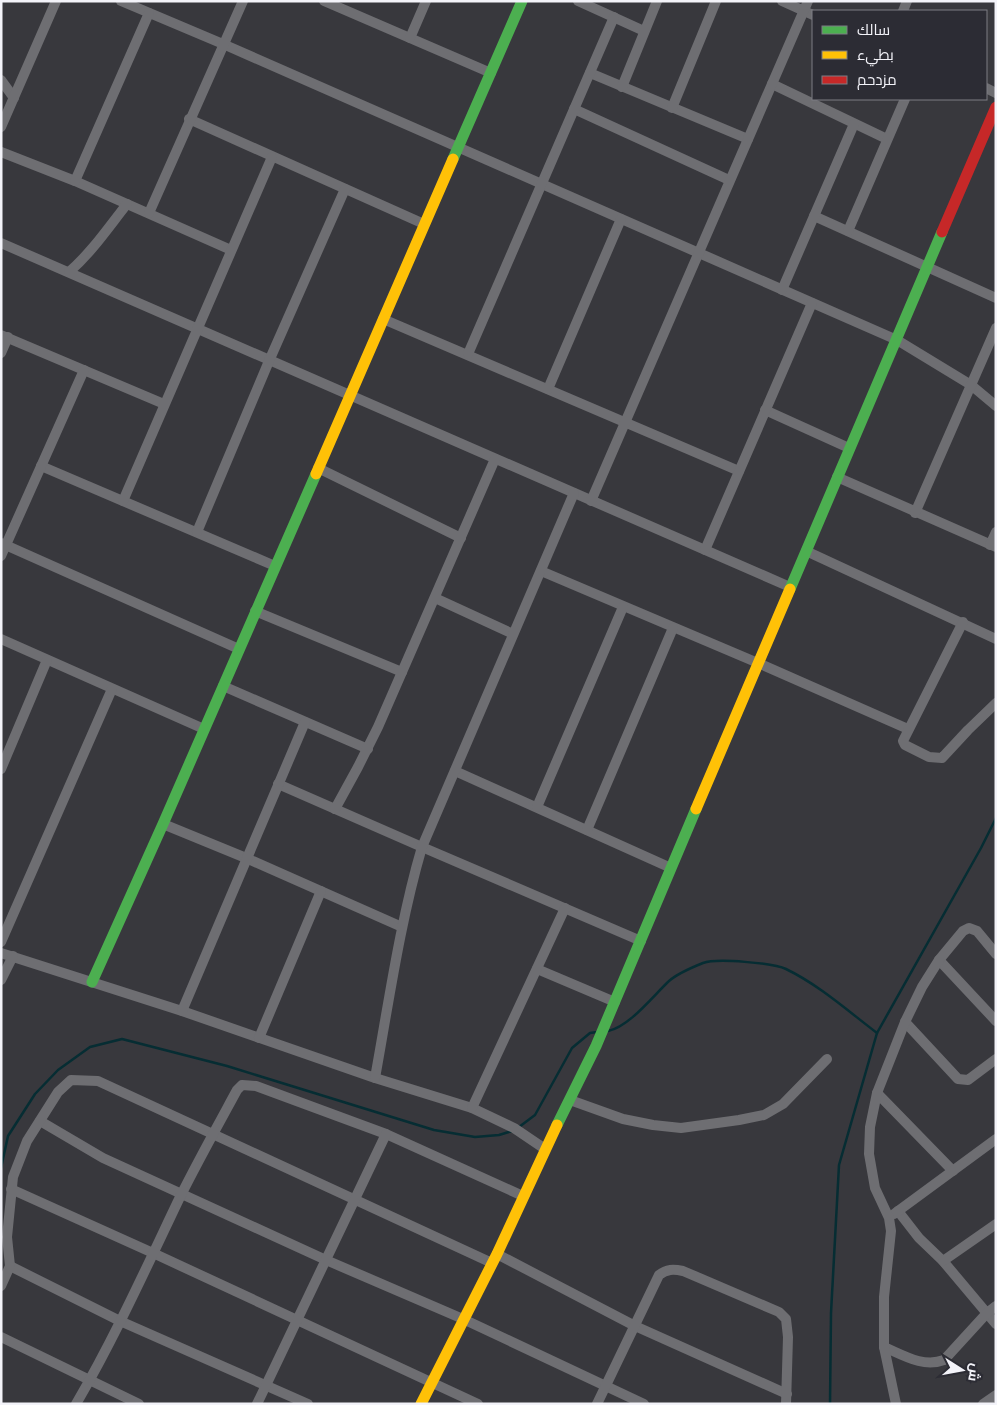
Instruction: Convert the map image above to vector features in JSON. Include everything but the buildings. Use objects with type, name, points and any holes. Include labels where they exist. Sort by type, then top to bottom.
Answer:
[{"type":"street","points":[[1,127],[56,1]]},
{"type":"street","points":[[121,1],[897,340],[971,384],[996,406]]},
{"type":"street","points":[[149,213],[189,119],[243,1]]},
{"type":"street","points":[[324,1],[338,4],[491,73]]},
{"type":"street","points":[[410,38],[426,1]]},
{"type":"street","points":[[92,982],[163,824],[522,1]]},
{"type":"street","points":[[578,1],[644,31]]},
{"type":"street","points":[[622,87],[657,1]]},
{"type":"street","points":[[672,108],[716,1]]},
{"type":"street","points":[[591,501],[699,254],[729,180],[772,84],[809,9],[782,1]]},
{"type":"street","points":[[76,181],[148,14]]},
{"type":"street","points":[[468,354],[614,17]]},
{"type":"street","points":[[590,73],[748,139]]},
{"type":"street","points":[[1,80],[14,98]]},
{"type":"street","points":[[772,84],[887,139]]},
{"type":"street","points":[[848,231],[905,100]]},
{"type":"street","points":[[421,1404],[596,1046],[996,107]]},
{"type":"street","points":[[574,109],[729,180]]},
{"type":"street","points":[[189,119],[424,224]]},
{"type":"street","points":[[782,290],[854,124]]},
{"type":"street","points":[[1,152],[76,181],[231,250]]},
{"type":"street","points":[[124,501],[164,404],[272,157]]},
{"type":"street","points":[[197,532],[269,361],[345,189]]},
{"type":"street","points":[[69,272],[99,242],[127,204]]},
{"type":"street","points":[[814,216],[996,298]]},
{"type":"street","points":[[548,389],[621,219]]},
{"type":"street","points":[[1,243],[790,587]]},
{"type":"street","points":[[705,550],[812,303]]},
{"type":"street","points":[[382,319],[739,471]]},
{"type":"street","points":[[914,512],[996,328]]},
{"type":"street","points":[[1,353],[5,336],[164,404]]},
{"type":"street","points":[[1,556],[4,544],[84,370]]},
{"type":"street","points":[[765,410],[850,448]]},
{"type":"street","points":[[335,809],[368,749],[495,459]]},
{"type":"street","points":[[41,466],[275,566]]},
{"type":"street","points":[[318,468],[461,538]]},
{"type":"street","points":[[837,477],[993,546],[996,532]]},
{"type":"street","points":[[375,1078],[402,926],[411,884],[422,847],[574,493]]},
{"type":"street","points":[[4,544],[239,649]]},
{"type":"street","points":[[806,551],[963,622],[996,639]]},
{"type":"street","points":[[541,571],[908,729]]},
{"type":"street","points":[[435,598],[513,634]]},
{"type":"street","points":[[537,808],[623,607]]},
{"type":"street","points":[[255,611],[402,672]]},
{"type":"street","points":[[963,622],[903,741],[905,745],[929,757],[942,758],[996,703]]},
{"type":"street","points":[[587,830],[673,628]]},
{"type":"street","points":[[1,639],[204,729]]},
{"type":"street","points":[[1,769],[47,660]]},
{"type":"street","points":[[223,686],[368,749]]},
{"type":"street","points":[[1,942],[112,689]]},
{"type":"street","points":[[182,1011],[305,722]]},
{"type":"street","points":[[455,771],[671,868]]},
{"type":"street","points":[[278,784],[641,941]]},
{"type":"street","points":[[163,824],[402,926]]},
{"type":"street","points":[[258,1038],[321,891]]},
{"type":"street","points":[[472,1108],[565,908]]},
{"type":"street","points":[[996,954],[977,931],[969,928],[963,931],[939,960],[922,987],[905,1022],[877,1093],[870,1128],[869,1154],[875,1188],[893,1215],[991,1309],[996,1324]]},
{"type":"street","points":[[1,953],[182,1011],[375,1078],[472,1108],[514,1128],[546,1149]]},
{"type":"street","points":[[1,980],[13,956]]},
{"type":"street","points":[[939,960],[996,1021]]},
{"type":"street","points":[[537,969],[614,1005]]},
{"type":"street","points":[[905,1022],[958,1079],[968,1080],[996,1059]]},
{"type":"street","points":[[570,1100],[624,1119],[653,1125],[681,1128],[720,1123],[764,1115],[782,1104],[826,1059]]},
{"type":"street","points":[[1,1286],[10,1266],[7,1236],[13,1177],[27,1141],[58,1092],[71,1080],[86,1079],[98,1081],[166,1111],[213,1135],[494,1258],[635,1326],[787,1399],[788,1337],[786,1319],[779,1312],[683,1271],[666,1270],[659,1275],[635,1326],[605,1386],[597,1404]]},
{"type":"street","points":[[76,1404],[120,1321],[213,1135],[237,1090],[242,1085],[248,1084],[386,1134],[524,1196]]},
{"type":"street","points":[[877,1093],[953,1171]]},
{"type":"street","points":[[40,1121],[103,1158],[326,1260],[463,1319],[644,1404]]},
{"type":"street","points":[[257,1404],[386,1134]]},
{"type":"street","points":[[896,1404],[884,1347],[884,1297],[893,1215],[996,1139]]},
{"type":"street","points":[[11,1189],[478,1404]]},
{"type":"street","points":[[943,1261],[996,1224]]},
{"type":"street","points":[[10,1266],[120,1321],[308,1404]]},
{"type":"street","points":[[884,1347],[919,1362],[936,1363],[944,1360],[991,1309]]},
{"type":"street","points":[[1,1337],[139,1404]]},
{"type":"street","points":[[983,1404],[996,1395]]},
{"type":"waterway","points":[[830,1404],[831,1313],[839,1165],[877,1033],[996,818]]},
{"type":"waterway","points":[[608,1031],[624,1024],[676,976],[703,963],[732,961],[758,963],[786,969],[822,990],[877,1033]]},
{"type":"waterway","points":[[519,1127],[535,1115],[572,1048],[590,1033],[597,1032]]},
{"type":"waterway","points":[[1,1168],[8,1136],[35,1094],[58,1070],[90,1047],[122,1039],[227,1066],[434,1130],[475,1137],[499,1135],[512,1131]]},
{"type":"traffic: fast","points":[[453,159],[522,1]]},
{"type":"traffic: fast","points":[[790,589],[942,232]]},
{"type":"traffic: fast","points":[[92,982],[316,474]]},
{"type":"traffic: fast","points":[[557,1125],[596,1046],[696,809]]},
{"type":"traffic: slow","points":[[316,474],[453,159]]},
{"type":"traffic: slow","points":[[696,809],[790,589]]},
{"type":"traffic: slow","points":[[421,1404],[497,1254],[557,1125]]},
{"type":"traffic: jam","points":[[942,232],[996,107]]}]
